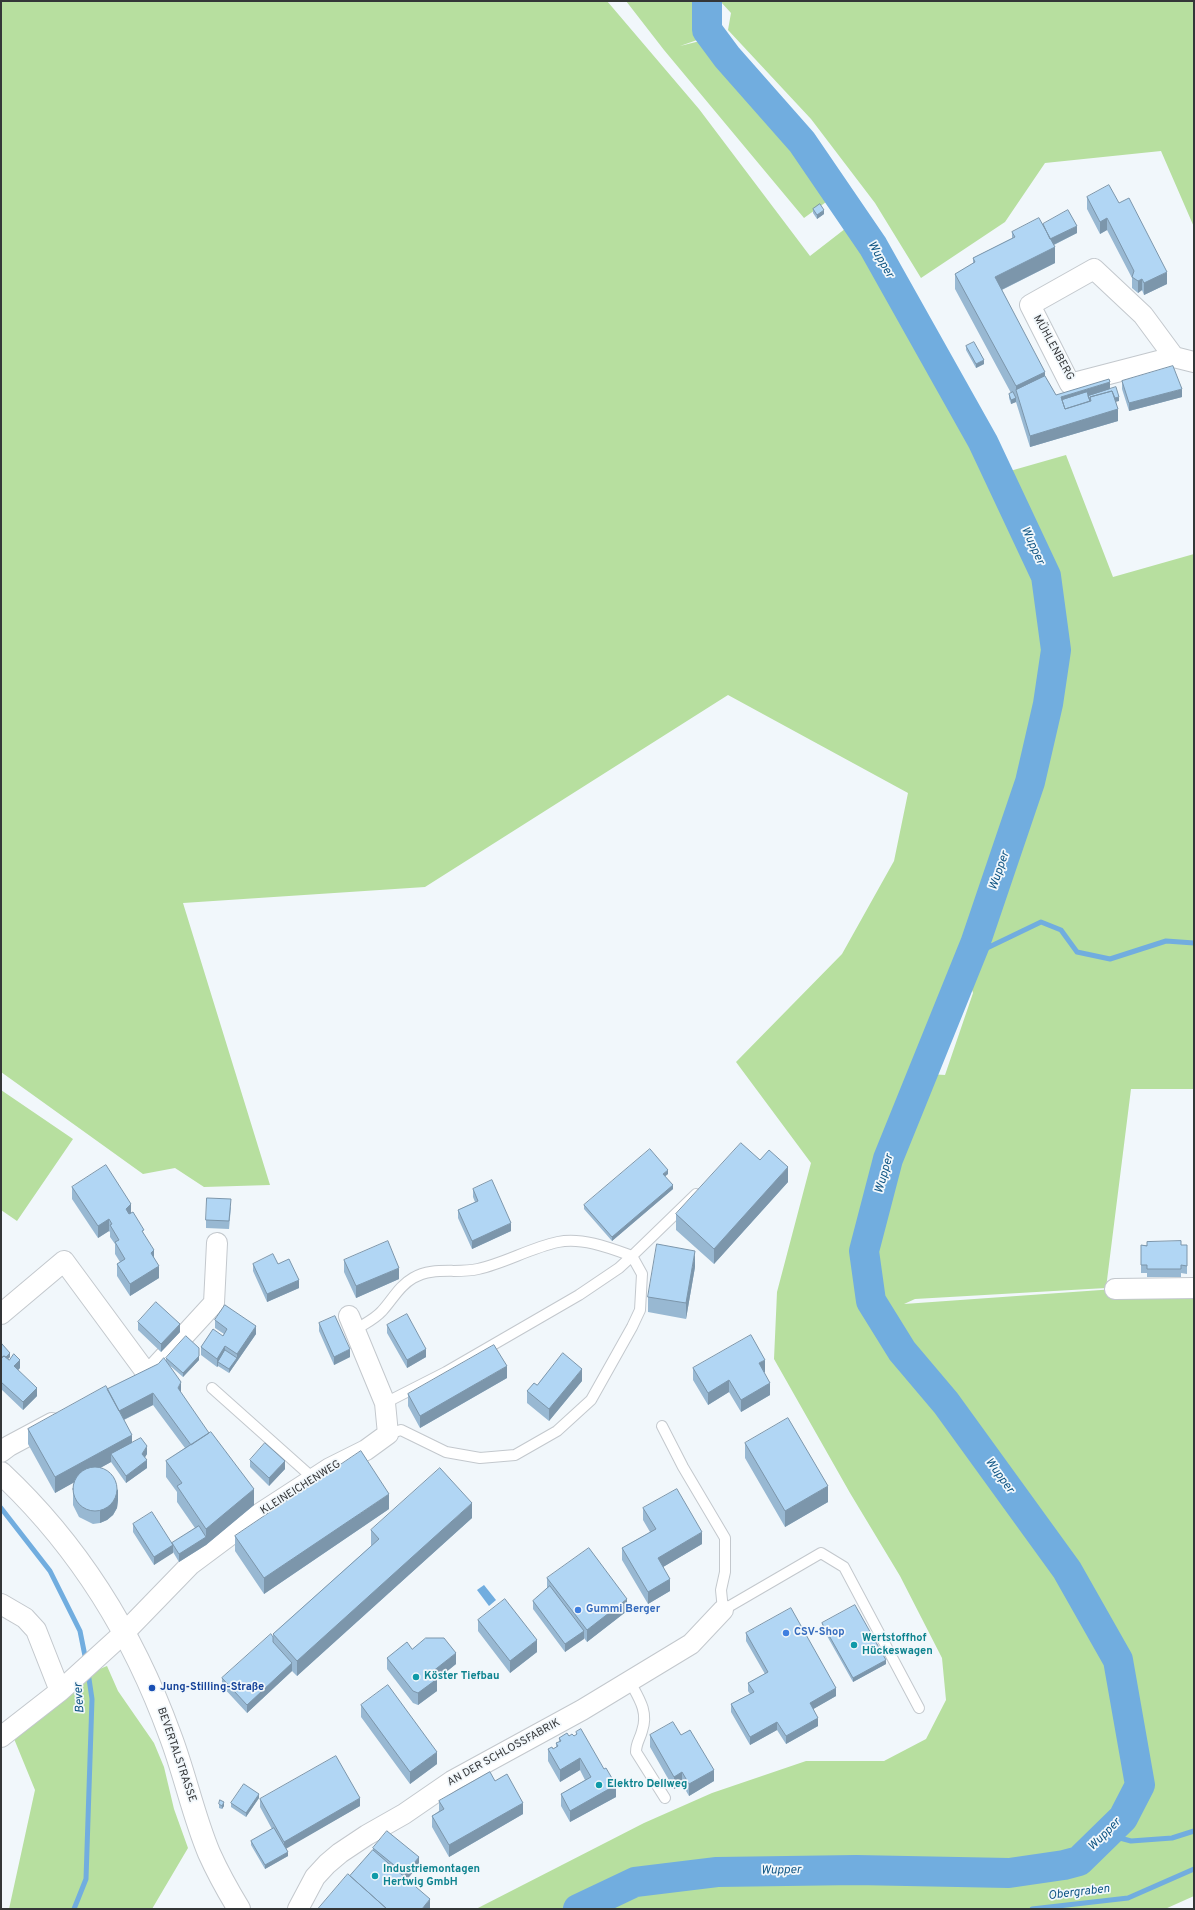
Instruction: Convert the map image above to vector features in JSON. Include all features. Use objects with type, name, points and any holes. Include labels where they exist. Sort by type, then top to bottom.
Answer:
[{"type":"street","name":"MÜHLENBERG","points":[[1174,357],[1143,315],[1094,269],[1030,305],[1070,384],[1174,357],[1194,362]]},
{"type":"street","points":[[129,1384],[148,1375],[214,1303],[218,1243]]},
{"type":"street","points":[[1,1314],[64,1261],[148,1375]]},
{"type":"street","points":[[1115,1289],[1194,1288]]},
{"type":"street","points":[[352,1323],[385,1403],[388,1434]]},
{"type":"street","points":[[1,1452],[9,1446],[69,1414]]},
{"type":"street","name":"KLEINEICHENWEG","points":[[125,1632],[190,1565],[253,1518],[314,1479],[366,1450],[388,1434]]},
{"type":"street","name":"BEVERTALSTRASSE","points":[[1,1473],[19,1490],[60,1537],[104,1598],[125,1632],[145,1672],[163,1716],[183,1770],[209,1852],[227,1889],[239,1909]]},
{"type":"street","points":[[1,1604],[26,1618],[36,1630],[66,1685]]},
{"type":"street","name":"AN DER SCHLOSSFABRIK","points":[[298,1909],[308,1889],[320,1871],[333,1858],[353,1843],[404,1814],[452,1781],[582,1710],[629,1680],[691,1644],[723,1610]]},
{"type":"street","points":[[1,1737],[66,1685],[125,1632]]},
{"type":"lane","points":[[385,1403],[446,1372],[579,1295],[619,1268],[701,1189]]},
{"type":"lane","points":[[352,1323],[381,1313],[401,1286],[423,1273],[432,1270],[457,1272],[479,1269],[559,1242],[583,1243],[606,1247],[632,1256],[642,1274],[640,1310],[632,1328],[591,1400],[557,1431],[515,1455],[480,1458],[446,1452],[400,1430],[388,1434]]},
{"type":"lane","points":[[212,1388],[314,1479]]},
{"type":"lane","points":[[662,1426],[683,1467],[725,1538],[725,1572],[721,1590],[723,1610],[821,1553],[844,1567],[919,1708]]},
{"type":"lane","points":[[629,1680],[645,1712],[645,1721],[636,1745],[636,1752],[665,1798]]},
{"type":"green space","points":[[1,1],[607,1],[699,109],[810,256],[850,225],[896,295],[957,400],[989,477],[1066,455],[1113,577],[1194,554],[1194,1089],[1131,1089],[1106,1288],[915,1299],[904,1304],[1115,1289],[1194,1290],[1194,1896],[1165,1909],[476,1909],[644,1823],[712,1793],[806,1761],[884,1761],[926,1739],[946,1700],[942,1658],[900,1576],[850,1493],[774,1359],[777,1292],[811,1163],[736,1062],[842,954],[894,861],[908,793],[728,695],[425,887],[183,903],[270,1185],[204,1187],[175,1168],[143,1174],[1,1072]],"holes":[[[1018,784],[964,962],[973,993],[945,1075],[929,1074],[987,864]]]},
{"type":"green space","points":[[626,1],[696,1],[692,20],[700,39],[680,46],[700,41],[786,136],[803,156],[833,197],[804,218],[664,50]]},
{"type":"green space","points":[[720,1],[1194,1],[1194,227],[1161,151],[1045,163],[1005,222],[921,278],[875,203],[811,119],[728,30],[731,13]]},
{"type":"green space","points":[[1,1090],[73,1139],[17,1221],[1,1210]]},
{"type":"green space","points":[[107,1666],[118,1691],[154,1743],[164,1767],[174,1809],[188,1848],[152,1909],[9,1909],[35,1790],[10,1729],[72,1680]]},
{"type":"water","points":[[484,1585],[496,1600],[489,1606],[477,1590]]},
{"type":"building","points":[[1109,185],[1119,203],[1129,198],[1167,272],[1144,283],[1142,279],[1138,281],[1132,277],[1134,271],[1107,218],[1100,222],[1087,197]]},
{"type":"building","points":[[820,204],[824,210],[817,215],[813,209]]},
{"type":"building","points":[[1068,210],[1077,226],[1050,239],[1043,224]]},
{"type":"building","points":[[1039,218],[1055,247],[995,277],[1045,372],[1016,386],[955,274],[975,262],[973,258],[1015,237],[1012,232]]},
{"type":"building","points":[[974,342],[984,360],[976,364],[966,346]]},
{"type":"building","points":[[1173,366],[1182,389],[1129,403],[1122,381]]},
{"type":"building","points":[[1045,376],[1056,395],[1109,379],[1110,382],[1061,397],[1065,409],[1091,401],[1090,397],[1112,391],[1118,409],[1030,436],[1016,390]]},
{"type":"building","points":[[1116,387],[1119,397],[1115,398],[1112,391],[1090,397],[1090,401],[1088,396]]},
{"type":"building","points":[[1013,392],[1016,398],[1011,400],[1009,394]]},
{"type":"building","points":[[1087,392],[1090,401],[1065,409],[1062,400]]},
{"type":"building","points":[[741,1143],[760,1160],[769,1150],[788,1167],[714,1249],[676,1214]]},
{"type":"building","points":[[650,1149],[668,1170],[663,1174],[673,1185],[612,1237],[584,1205]]},
{"type":"building","points":[[106,1165],[131,1204],[126,1209],[129,1214],[133,1212],[144,1230],[142,1231],[154,1250],[151,1253],[159,1266],[130,1284],[117,1264],[125,1259],[115,1242],[119,1240],[110,1225],[112,1224],[109,1219],[98,1226],[72,1187]]},
{"type":"building","points":[[492,1180],[511,1223],[472,1241],[458,1210],[478,1201],[473,1189]]},
{"type":"building","points":[[207,1198],[231,1199],[229,1221],[206,1220]]},
{"type":"building","points":[[388,1241],[399,1268],[356,1286],[344,1260]]},
{"type":"building","points":[[1181,1241],[1181,1245],[1187,1245],[1187,1266],[1181,1265],[1181,1269],[1147,1269],[1147,1265],[1141,1265],[1141,1245],[1147,1246],[1147,1242]]},
{"type":"building","points":[[657,1244],[695,1251],[686,1303],[648,1297]]},
{"type":"building","points":[[273,1254],[278,1264],[289,1259],[299,1280],[267,1294],[253,1264]]},
{"type":"building","points":[[156,1302],[180,1324],[161,1344],[138,1322]]},
{"type":"building","points":[[225,1305],[256,1326],[237,1354],[225,1346],[217,1359],[201,1347],[213,1329],[223,1336],[227,1329],[215,1320]]},
{"type":"building","points":[[407,1314],[426,1349],[407,1360],[387,1325]]},
{"type":"building","points":[[335,1316],[350,1349],[334,1357],[319,1323]]},
{"type":"building","points":[[751,1335],[765,1360],[759,1363],[770,1383],[741,1400],[729,1380],[708,1393],[693,1368]]},
{"type":"building","points":[[186,1336],[199,1348],[199,1356],[183,1373],[166,1358]]},
{"type":"building","points":[[2,1344],[10,1353],[6,1357],[4,1356],[1,1358],[1,1345]]},
{"type":"building","points":[[494,1345],[507,1366],[420,1416],[408,1394]]},
{"type":"building","points":[[225,1350],[237,1358],[229,1369],[218,1362]]},
{"type":"building","points":[[563,1353],[582,1369],[549,1409],[527,1391],[534,1383],[537,1385]]},
{"type":"building","points":[[14,1354],[20,1360],[14,1366],[37,1388],[23,1402],[1,1382],[1,1358],[4,1356],[9,1360]]},
{"type":"building","points":[[164,1358],[181,1382],[178,1388],[209,1433],[191,1445],[153,1393],[119,1411],[107,1389],[158,1364]]},
{"type":"building","points":[[106,1386],[132,1435],[55,1477],[28,1429]]},
{"type":"building","points":[[788,1418],[828,1486],[785,1511],[745,1443]]},
{"type":"building","points":[[211,1432],[254,1489],[206,1529],[177,1486],[182,1483],[166,1461]]},
{"type":"building","points":[[141,1438],[147,1446],[142,1454],[147,1460],[126,1476],[111,1454]]},
{"type":"building","points":[[265,1443],[285,1461],[269,1478],[250,1460]]},
{"type":"building","points":[[361,1451],[389,1494],[264,1578],[235,1536]]},
{"type":"building","points":[[91,1467],[99,1467],[104,1468],[111,1473],[116,1480],[116,1498],[111,1505],[104,1510],[91,1511],[83,1508],[76,1501],[73,1493],[73,1485],[76,1477],[83,1470]]},
{"type":"building","points":[[440,1468],[472,1503],[297,1661],[273,1634],[379,1539],[371,1530]]},
{"type":"building","points":[[677,1489],[702,1532],[658,1558],[670,1579],[648,1592],[622,1548],[656,1529],[643,1508]]},
{"type":"building","points":[[152,1512],[173,1545],[154,1557],[133,1524]]},
{"type":"building","points":[[199,1526],[206,1537],[179,1554],[172,1543]]},
{"type":"building","points":[[589,1548],[627,1599],[587,1630],[547,1578]]},
{"type":"building","points":[[550,1586],[584,1631],[565,1644],[533,1601]]},
{"type":"building","points":[[505,1599],[537,1640],[510,1661],[478,1620]]},
{"type":"building","name":"Wertstoffhof Hückeswagen","points":[[855,1605],[886,1660],[853,1678],[822,1623]]},
{"type":"building","points":[[791,1608],[836,1688],[810,1703],[818,1718],[786,1736],[777,1722],[750,1737],[731,1704],[754,1692],[748,1683],[768,1672],[746,1633]]},
{"type":"building","points":[[271,1634],[273,1637],[273,1642],[292,1663],[247,1705],[222,1678]]},
{"type":"building","name":"Köster Tiefbau","points":[[426,1638],[444,1638],[456,1653],[432,1672],[437,1679],[418,1693],[413,1691],[387,1658],[407,1642],[412,1649]]},
{"type":"building","points":[[388,1685],[437,1752],[410,1772],[361,1705]]},
{"type":"building","points":[[673,1722],[681,1735],[690,1730],[714,1770],[689,1784],[682,1772],[674,1777],[650,1735]]},
{"type":"building","points":[[581,1729],[604,1769],[606,1768],[616,1785],[570,1811],[561,1794],[591,1777],[580,1758],[560,1770],[548,1749],[552,1747],[553,1749],[558,1746],[556,1743],[561,1741],[559,1738],[567,1733],[569,1736],[572,1734],[574,1736],[577,1734],[576,1732]]},
{"type":"building","points":[[336,1756],[360,1798],[284,1842],[260,1799]]},
{"type":"building","points":[[490,1772],[495,1781],[507,1774],[523,1803],[449,1845],[432,1816],[444,1809],[439,1801]]},
{"type":"building","points":[[244,1784],[259,1794],[246,1813],[231,1803]]},
{"type":"building","points":[[220,1800],[224,1802],[222,1806],[219,1804]]},
{"type":"building","points":[[274,1828],[288,1852],[265,1865],[251,1841]]},
{"type":"building","points":[[387,1831],[419,1857],[405,1874],[373,1848]]},
{"type":"building","name":"Industriemontagen Hertwig GmbH","points":[[373,1850],[430,1899],[422,1909],[387,1909],[350,1876]]},
{"type":"building","points":[[348,1874],[387,1909],[318,1909]]},
{"type":"waterway","name":"Wupper","points":[[578,1909],[635,1882],[717,1872],[856,1870],[1009,1873],[1064,1865],[1079,1861],[1123,1818],[1140,1785],[1118,1660],[1067,1570],[946,1403],[902,1351],[871,1301],[864,1251],[888,1159],[975,944],[1030,782],[1048,704],[1056,650],[1046,576],[983,442],[873,246],[802,142],[727,57],[707,30],[707,1]]},
{"type":"waterway","points":[[975,944],[987,948],[1041,922],[1061,930],[1077,952],[1110,959],[1166,941],[1194,943]]},
{"type":"waterway","name":"Bever","points":[[1,1508],[50,1571],[80,1631],[86,1661]]},
{"type":"waterway","name":"Bever","points":[[74,1909],[86,1879],[92,1699],[88,1672]]},
{"type":"waterway","points":[[1105,1834],[1131,1841],[1172,1838],[1194,1831]]},
{"type":"waterway","name":"Obergraben","points":[[1032,1909],[1128,1898],[1194,1869]]},
{"type":"place","name":"Gummi Berger","points":[[578,1610]]},
{"type":"place","name":"CSV-Shop","points":[[786,1633]]},
{"type":"place","name":"Wertstoffhof Hückeswagen","points":[[854,1645]]},
{"type":"place","name":"Köster Tiefbau","points":[[416,1677]]},
{"type":"place","name":"Jung-Stilling-Straße","points":[[152,1688]]},
{"type":"place","name":"Elektro Dellweg","points":[[599,1785]]},
{"type":"place","name":"Industriemontagen Hertwig GmbH","points":[[375,1876]]}]
